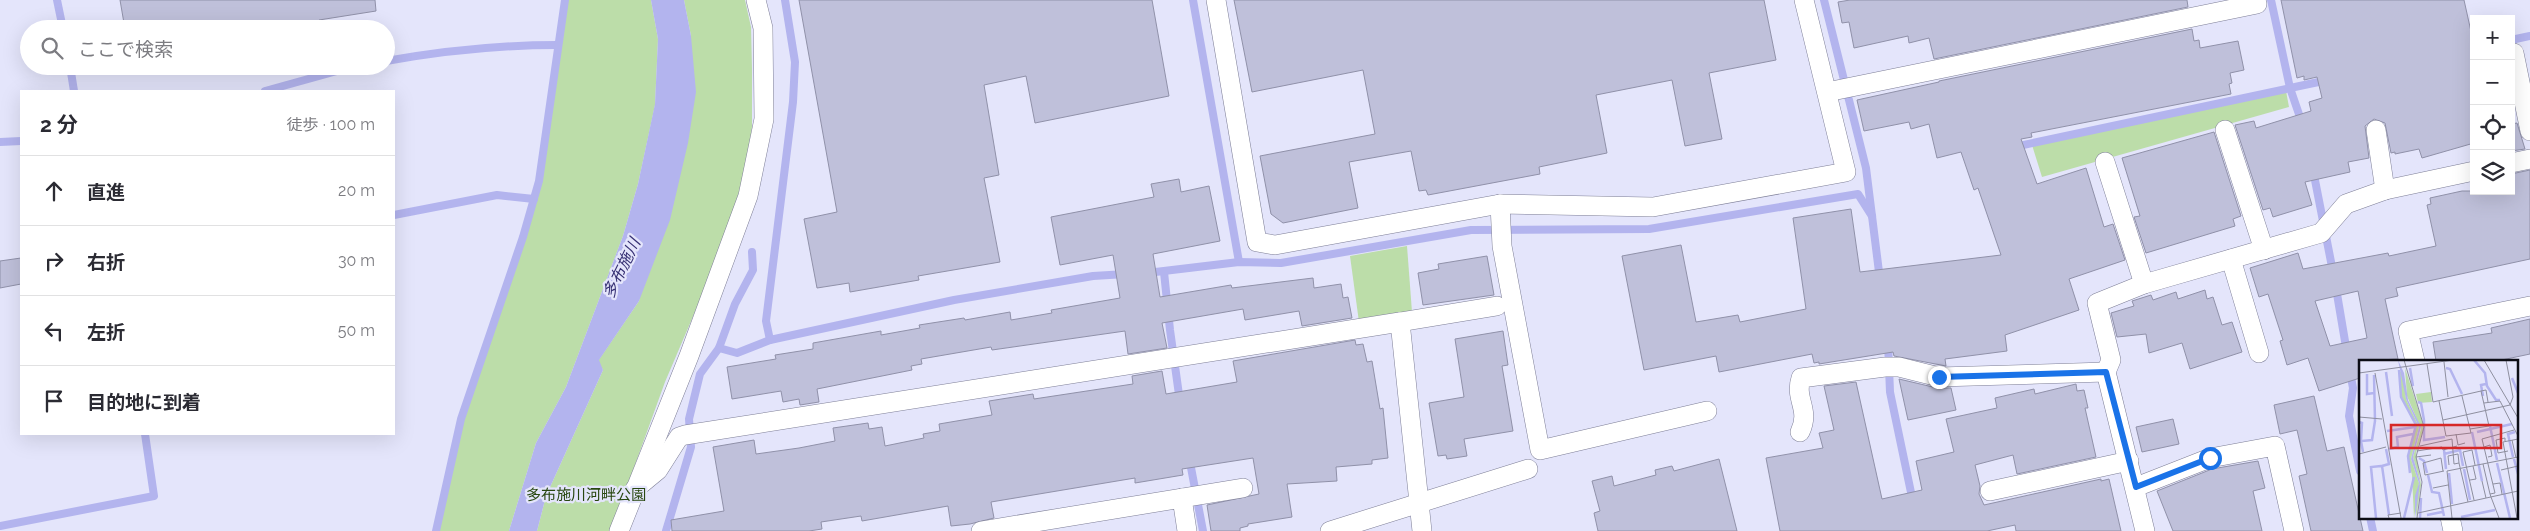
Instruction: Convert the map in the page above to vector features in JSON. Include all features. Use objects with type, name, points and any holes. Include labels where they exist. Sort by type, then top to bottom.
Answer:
[{"type":"street","points":[[619,531],[634,489],[689,356],[748,196],[764,119],[763,28],[756,0]]},
{"type":"street","points":[[1216,0],[1257,242],[1275,245],[1501,211],[1653,207],[1846,172],[1831,91],[1804,0]]},
{"type":"street","points":[[1831,91],[2257,4],[2256,0]]},
{"type":"street","points":[[2515,59],[2530,131]]},
{"type":"street","points":[[2226,130],[2264,250]]},
{"type":"street","points":[[2376,130],[2385,190]]},
{"type":"street","points":[[2515,162],[2530,159]]},
{"type":"street","points":[[2105,162],[2144,284]]},
{"type":"street","points":[[2145,531],[2136,487],[2106,372],[2112,360],[2097,303],[2144,284],[2321,233],[2346,204],[2385,190],[2470,172]]},
{"type":"street","points":[[1501,211],[1502,246],[1540,450],[1707,411]]},
{"type":"street","points":[[2231,259],[2260,353]]},
{"type":"street","points":[[634,489],[658,470],[679,437],[1497,306]]},
{"type":"street","points":[[2415,360],[2408,331],[2530,306]]},
{"type":"street","points":[[1400,322],[1422,531]]},
{"type":"street","points":[[1800,432],[1806,420],[1798,388],[1802,378],[1892,367],[1939,377],[2106,372]]},
{"type":"street","points":[[2136,487],[2210,458],[2275,446],[2294,531]]},
{"type":"street","points":[[1990,491],[2129,462]]},
{"type":"street","points":[[1330,531],[1528,469]]},
{"type":"street","points":[[981,531],[1243,488]]},
{"type":"street","points":[[1187,531],[1191,497]]},
{"type":"street","points":[[2450,518],[2453,531]]},
{"type":"green space","points":[[565,0],[651,0],[658,39],[655,105],[638,184],[623,236],[566,387],[536,443],[509,531],[436,531],[461,419],[523,237],[539,181]]},
{"type":"green space","name":"多布施川河畔公園","points":[[684,0],[745,0],[751,27],[752,69],[752,127],[746,170],[718,258],[665,382],[611,531],[537,531],[546,496],[603,370],[598,361],[639,301],[691,36]]},
{"type":"green space","points":[[2286,91],[2289,107],[2042,177],[2032,145]]},
{"type":"green space","points":[[1407,246],[1412,312],[1359,322],[1350,256]]},
{"type":"water","name":"多布施川","points":[[651,0],[684,0],[691,36],[696,92],[688,143],[670,220],[639,301],[599,360],[603,370],[546,496],[537,531],[509,531],[536,443],[566,387],[623,236],[638,184],[655,104],[658,39]]},
{"type":"building","points":[[120,0],[375,0],[376,11],[319,20],[123,20]]},
{"type":"building","points":[[799,0],[1152,0],[1169,96],[1035,123],[1026,76],[984,85],[999,175],[984,178],[1000,262],[918,276],[919,280],[850,292],[849,283],[817,288],[804,219],[837,212]]},
{"type":"building","points":[[1234,0],[1764,0],[1776,60],[1709,73],[1722,139],[1685,146],[1672,80],[1596,95],[1607,153],[1539,167],[1540,174],[1428,195],[1426,190],[1419,191],[1411,151],[1349,162],[1358,208],[1283,223],[1271,214],[1260,156],[1375,134],[1363,70],[1252,92]]},
{"type":"building","points":[[1850,0],[2187,0],[2188,7],[1934,59],[1929,38],[1909,43],[1908,36],[1854,48],[1849,22],[1842,23],[1838,2]]},
{"type":"building","points":[[2281,0],[2464,0],[2470,27],[2470,144],[2422,158],[2419,149],[2395,154],[2395,152],[2391,153],[2385,123],[2374,119],[2365,126],[2369,158],[2348,162],[2350,172],[2305,182],[2312,205],[2273,217],[2270,208],[2263,210],[2235,125],[2254,121],[2256,128],[2311,111],[2309,102],[2322,98],[2317,77],[2304,80],[2304,76],[2297,78]]},
{"type":"building","points":[[2192,29],[2194,41],[2199,40],[2200,48],[2238,41],[2244,70],[2230,73],[2232,83],[2229,84],[2231,94],[2031,133],[2032,137],[2021,139],[2037,184],[2086,168],[2104,227],[2113,224],[2125,260],[2069,279],[2079,310],[2005,335],[2007,351],[1945,359],[1946,366],[1894,356],[1893,352],[1819,364],[1819,362],[1814,363],[1812,354],[1719,372],[1716,356],[1644,370],[1622,256],[1681,245],[1696,322],[1738,315],[1740,322],[1806,309],[1793,218],[1851,209],[1860,272],[2001,255],[1978,188],[1974,190],[1961,152],[1937,158],[1929,124],[1911,129],[1909,122],[1864,131],[1857,100],[1939,81]]},
{"type":"building","points":[[2515,123],[2517,123],[2525,149],[2515,150]]},
{"type":"building","points":[[2214,132],[2241,216],[2233,219],[2235,226],[2146,253],[2134,217],[2140,216],[2122,158]]},
{"type":"building","points":[[2530,170],[2530,259],[2396,288],[2398,296],[2385,299],[2398,359],[2359,360],[2359,378],[2319,391],[2308,358],[2287,365],[2280,341],[2283,340],[2268,294],[2259,297],[2250,268],[2298,253],[2303,269],[2388,253],[2389,256],[2436,246],[2427,205],[2431,204],[2430,198],[2470,191],[2470,195],[2515,195],[2515,173]],"holes":[[[2358,291],[2367,338],[2330,346],[2315,301]]]},
{"type":"building","points":[[1179,179],[1181,192],[1209,186],[1220,241],[1153,254],[1160,297],[1231,285],[1232,288],[1313,278],[1314,288],[1341,284],[1343,298],[1348,297],[1352,318],[1302,326],[1299,311],[1245,320],[1243,309],[1162,323],[1167,348],[1128,354],[1125,331],[992,350],[991,347],[921,359],[922,364],[911,366],[912,370],[817,389],[819,402],[800,405],[799,399],[783,402],[781,391],[732,399],[727,367],[776,359],[775,355],[813,349],[813,343],[881,331],[881,335],[920,328],[919,325],[964,318],[965,320],[1010,312],[1011,320],[1052,313],[1051,310],[1120,298],[1113,255],[1060,265],[1051,217],[1154,197],[1151,184]]},
{"type":"building","points":[[1487,256],[1494,295],[1423,305],[1418,273],[1439,269],[1438,264]]},
{"type":"building","points":[[20,258],[20,284],[0,288],[0,261]]},
{"type":"building","points":[[2205,290],[2207,299],[2213,297],[2222,325],[2232,322],[2242,352],[2190,369],[2182,343],[2149,353],[2146,334],[2117,337],[2111,313],[2134,306],[2132,301],[2151,295],[2153,300],[2176,292],[2178,299]]},
{"type":"building","points":[[2530,319],[2530,354],[2502,360],[2436,360],[2433,342],[2492,333],[2491,328]]},
{"type":"building","points":[[1503,331],[1508,365],[1502,366],[1513,431],[1464,439],[1467,456],[1447,459],[1446,455],[1438,456],[1429,403],[1464,397],[1455,339]]},
{"type":"building","points":[[1355,340],[1356,345],[1363,344],[1367,362],[1372,361],[1380,409],[1383,408],[1388,458],[1372,460],[1372,464],[1336,467],[1337,481],[1287,484],[1292,517],[1248,524],[1248,526],[1240,528],[1240,531],[1211,531],[1207,505],[1259,494],[1253,458],[1182,469],[1183,475],[1135,483],[1135,478],[991,502],[994,518],[970,524],[951,526],[948,506],[862,521],[861,516],[821,522],[822,529],[809,531],[672,531],[671,520],[724,511],[713,447],[754,440],[756,454],[799,448],[835,441],[833,428],[868,423],[869,429],[882,427],[885,446],[924,438],[923,434],[940,431],[939,424],[992,415],[989,401],[1033,394],[1034,399],[1133,384],[1132,376],[1162,371],[1166,394],[1237,382],[1233,361]]},
{"type":"building","points":[[1899,379],[1937,388],[1951,388],[1956,410],[1908,420]]},
{"type":"building","points":[[1856,382],[1882,499],[1922,490],[1916,461],[1954,452],[1946,419],[1997,408],[1995,398],[2034,389],[2035,394],[2076,384],[2077,391],[2084,390],[2088,408],[2085,408],[2096,457],[2017,474],[2013,455],[1975,465],[1980,486],[1979,494],[1984,505],[2101,479],[2101,481],[2109,479],[2121,531],[2016,531],[2015,525],[1987,531],[1780,531],[1766,458],[1823,448],[1819,433],[1834,430],[1824,386]]},
{"type":"building","points":[[2314,396],[2327,451],[2344,447],[2363,531],[2311,531],[2299,476],[2307,474],[2297,430],[2280,434],[2274,405]]},
{"type":"building","points":[[2173,419],[2179,444],[2142,452],[2136,427]]},
{"type":"building","points":[[1719,459],[1737,531],[1598,531],[1594,513],[1600,511],[1592,481],[1612,476],[1614,486],[1656,475],[1655,470],[1672,466],[1674,471]]},
{"type":"building","points":[[2258,461],[2265,488],[2253,491],[2262,531],[2173,531],[2157,491],[2212,469]]},
{"type":"waterway","points":[[57,0],[61,20]]},
{"type":"waterway","points":[[436,531],[461,419],[523,237],[539,181],[565,0]]},
{"type":"waterway","points":[[785,0],[795,62],[793,102],[766,321],[770,340],[954,300],[1093,276],[1126,274]]},
{"type":"waterway","points":[[1193,0],[1239,262]]},
{"type":"waterway","points":[[1824,0],[1866,168],[1880,280]]},
{"type":"waterway","points":[[2271,0],[2290,88],[2302,123]]},
{"type":"waterway","points":[[2515,39],[2530,36]]},
{"type":"waterway","points":[[395,60],[471,49],[557,45]]},
{"type":"waterway","points":[[71,75],[74,90]]},
{"type":"waterway","points":[[269,90],[323,75]]},
{"type":"waterway","points":[[2014,147],[2328,80]]},
{"type":"waterway","points":[[0,142],[20,141]]},
{"type":"waterway","points":[[2313,170],[2333,272]]},
{"type":"waterway","points":[[1147,273],[1239,262],[1281,263],[1471,230],[1649,229],[1858,194],[1872,216]]},
{"type":"waterway","points":[[395,215],[497,195],[534,199]]},
{"type":"waterway","points":[[666,531],[691,447],[689,419],[700,374],[719,348],[735,304],[753,270],[752,252]]},
{"type":"waterway","points":[[1164,272],[1180,402]]},
{"type":"waterway","points":[[2336,288],[2347,353]]},
{"type":"waterway","points":[[719,348],[737,353],[770,340]]},
{"type":"waterway","points":[[1888,343],[1890,392],[1913,502]]},
{"type":"waterway","points":[[2350,372],[2353,388],[2349,416],[2359,466]]},
{"type":"waterway","points":[[0,526],[154,496],[145,435]]},
{"type":"waterway","points":[[1189,457],[1203,531]]},
{"type":"waterway","points":[[2370,518],[2373,531]]},
{"type":"route","points":[[1939,377],[2106,372],[2136,487],[2210,458]]}]
